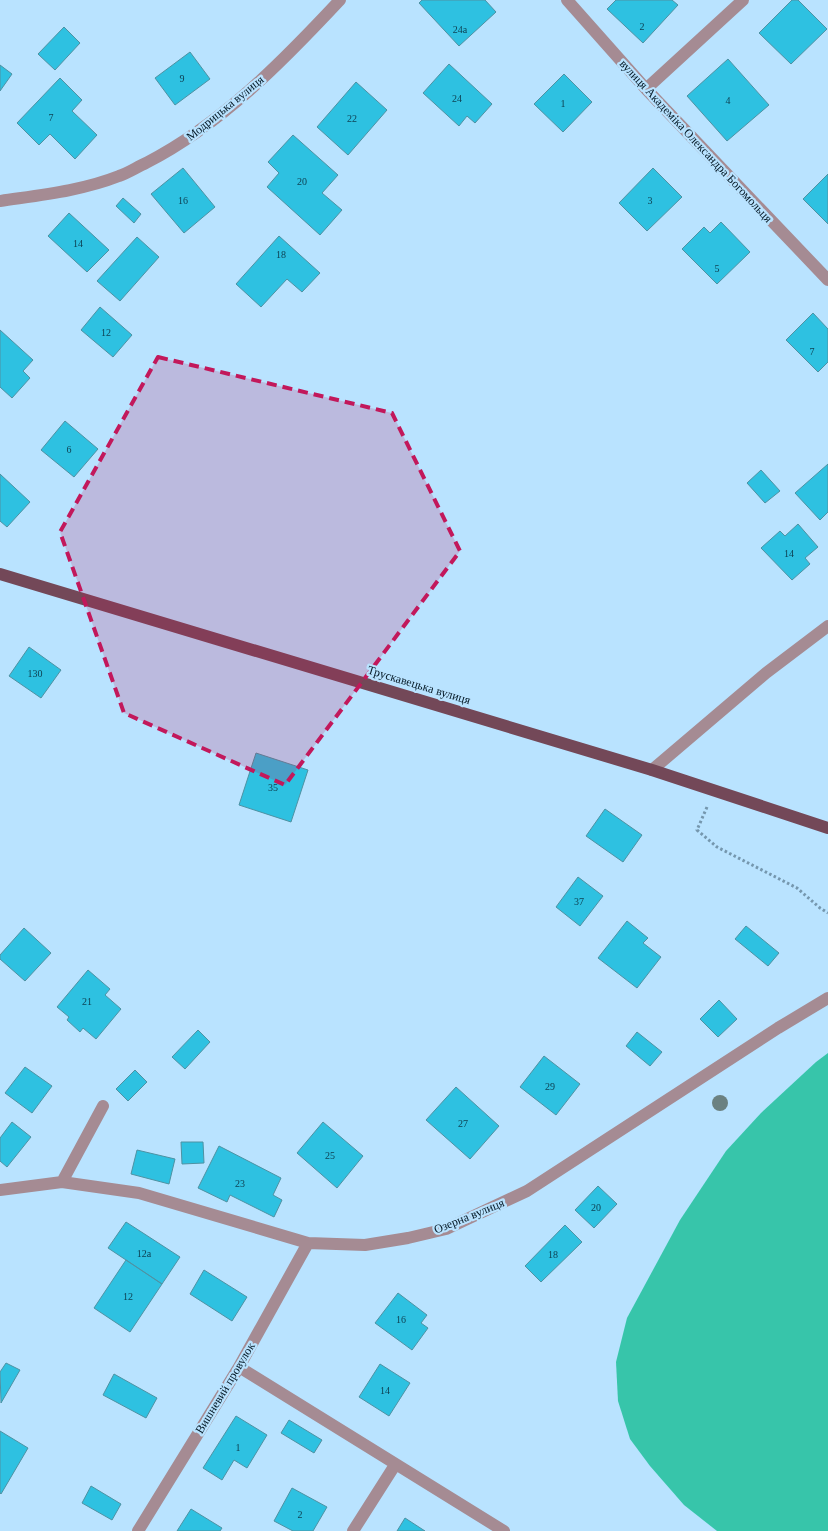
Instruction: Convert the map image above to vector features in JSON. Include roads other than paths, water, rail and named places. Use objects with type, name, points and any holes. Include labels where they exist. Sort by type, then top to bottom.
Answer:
[{"type":"main road","name":"Трускавецька вулиця","points":[[0,574],[652,770],[828,828]]},
{"type":"street","name":"Модрицька вулиця","points":[[0,200],[58,192],[120,176],[173,149],[210,124],[263,77],[340,0]]},
{"type":"street","name":"вулиця Академіка Олександра Богомольця","points":[[567,0],[646,89],[827,278]]},
{"type":"street","points":[[646,89],[743,0]]},
{"type":"street","points":[[652,770],[766,673],[828,626]]},
{"type":"street","name":"Озерна вулиця","points":[[0,1190],[62,1182],[139,1194],[308,1243],[365,1245],[408,1238],[446,1229],[527,1191],[778,1028],[828,998]]},
{"type":"street","points":[[62,1182],[103,1106]]},
{"type":"street","name":"Вишневий провулок","points":[[138,1531],[238,1367],[308,1243]]},
{"type":"street","points":[[238,1367],[504,1531]]},
{"type":"street","points":[[354,1531],[395,1465]]}]
